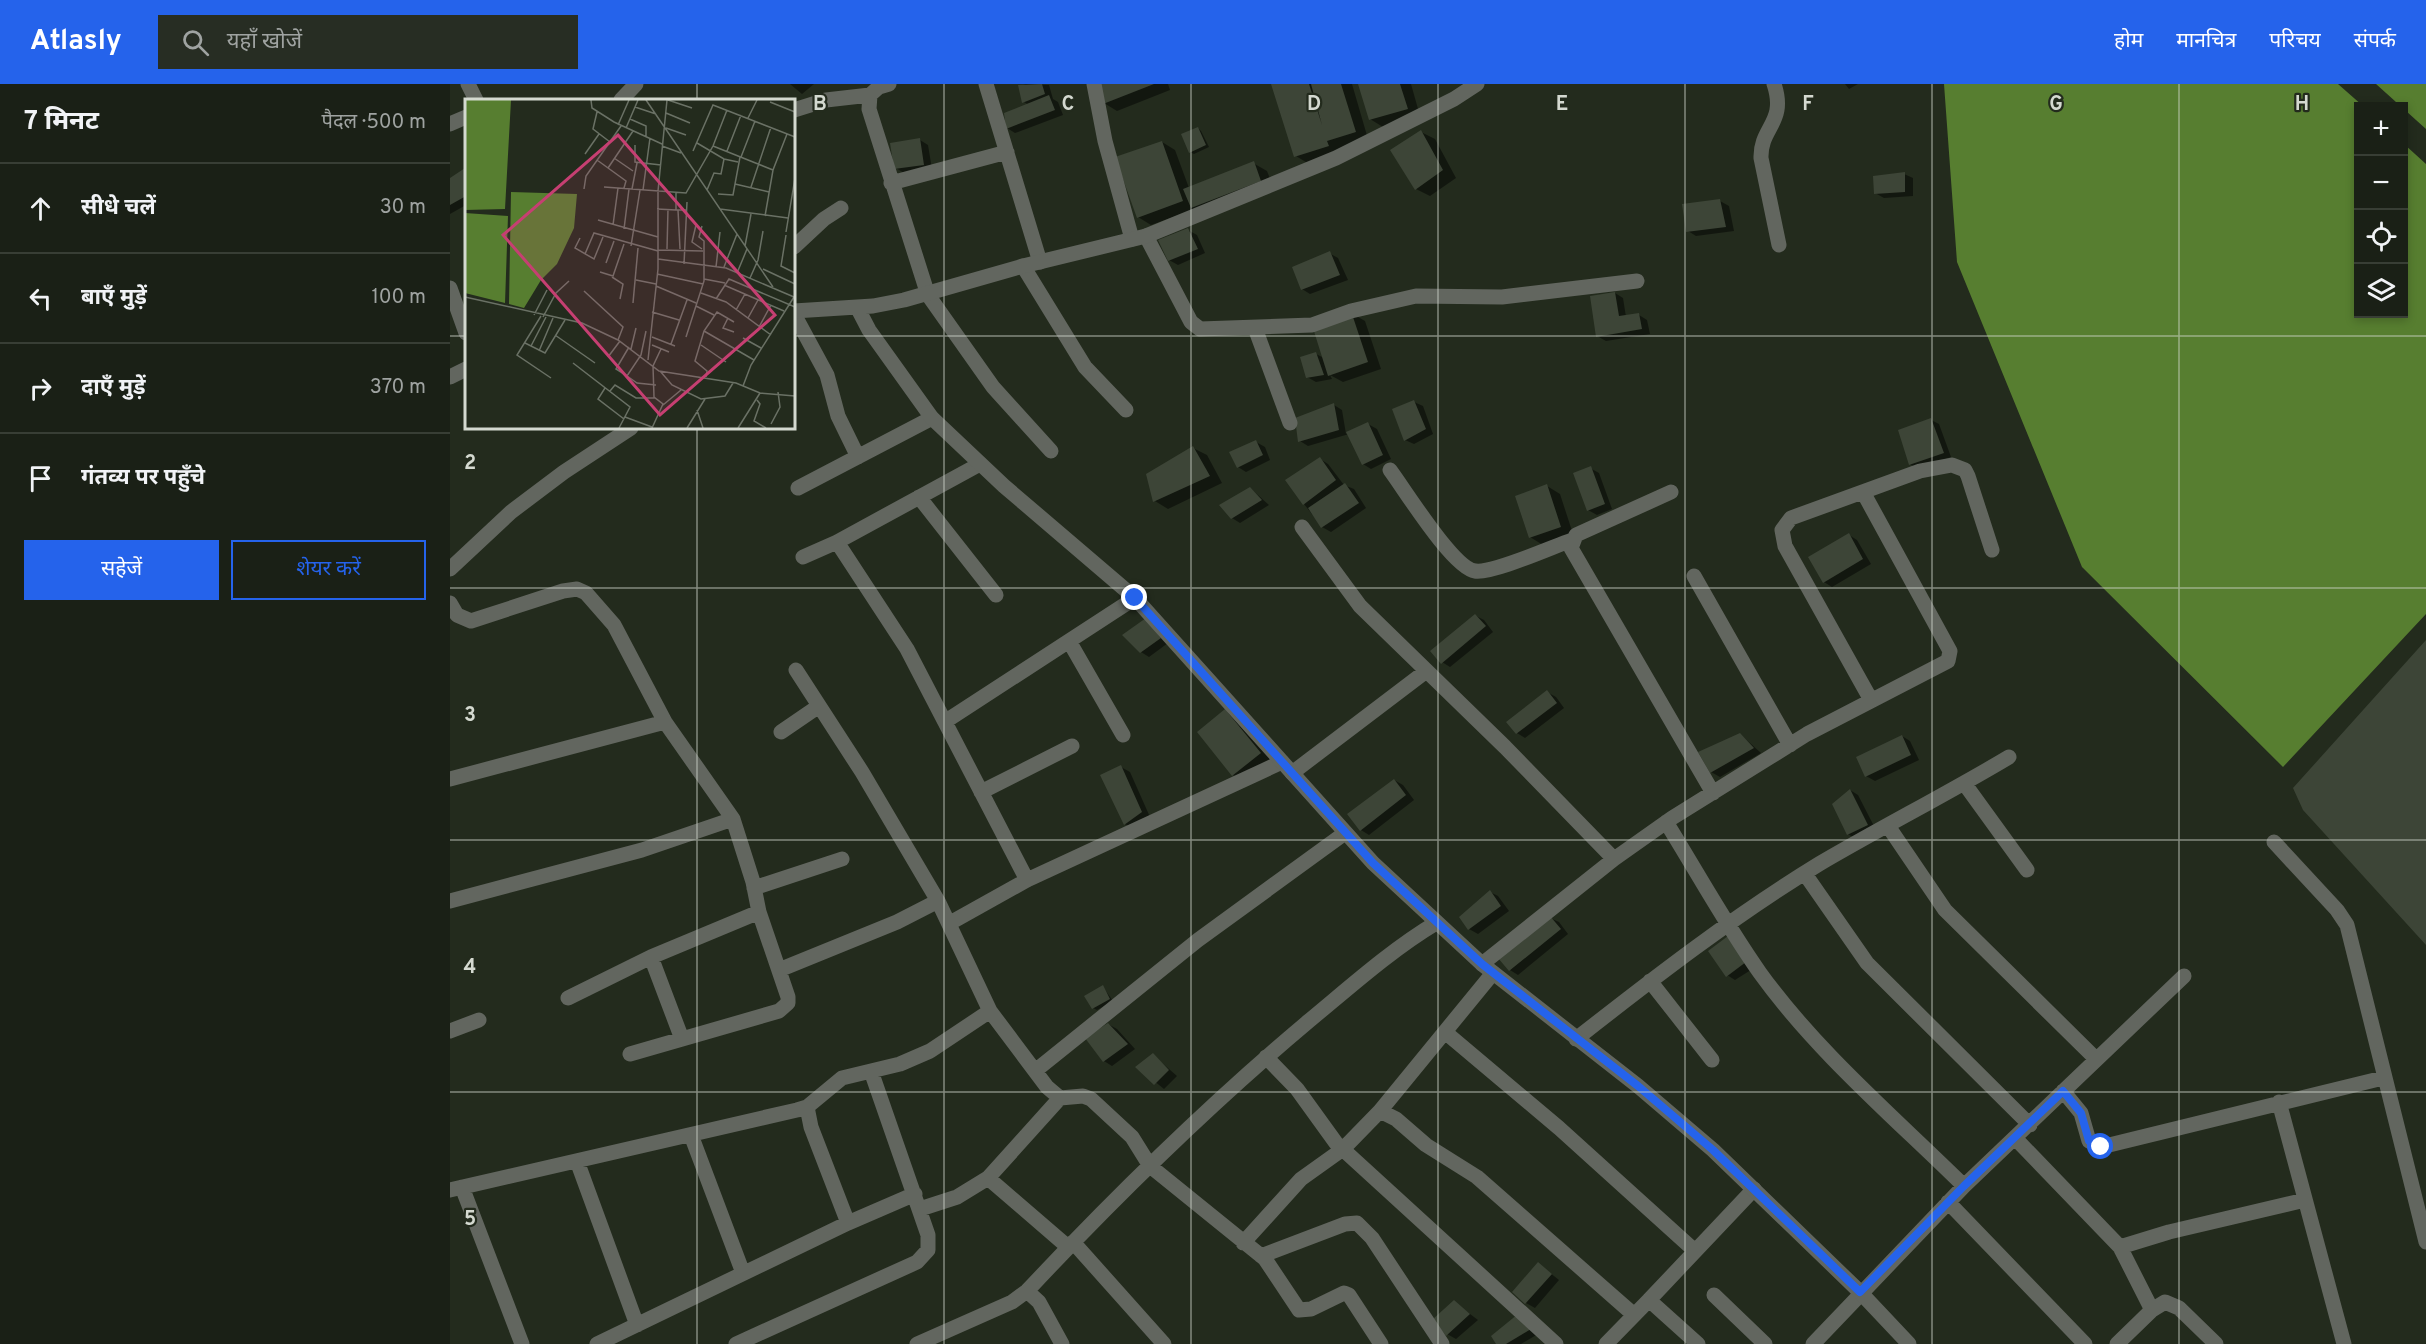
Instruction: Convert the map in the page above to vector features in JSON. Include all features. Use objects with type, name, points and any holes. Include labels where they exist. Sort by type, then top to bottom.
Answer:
[{"type":"street","points":[[468,84],[476,99]]},
{"type":"street","points":[[622,99],[636,84]]},
{"type":"street","points":[[795,110],[826,100],[870,94],[879,87],[889,84]]},
{"type":"street","points":[[986,84],[1040,262]]},
{"type":"street","points":[[1094,84],[1105,141],[1139,237],[1195,327],[1210,330],[1312,325],[1352,311],[1416,296],[1502,297],[1637,281]]},
{"type":"street","points":[[795,313],[857,307],[928,295],[1023,266],[1139,237],[1336,158],[1478,84]]},
{"type":"street","points":[[1774,84],[1779,99],[1778,109],[1762,146],[1761,158],[1779,245]]},
{"type":"street","points":[[870,94],[869,109],[928,295],[993,387],[1051,451]]},
{"type":"street","points":[[450,124],[465,117]]},
{"type":"street","points":[[891,183],[1007,152]]},
{"type":"street","points":[[795,246],[824,219],[841,208]]},
{"type":"street","points":[[1023,266],[1085,367],[1126,410]]},
{"type":"street","points":[[450,288],[465,330]]},
{"type":"street","points":[[857,307],[869,330],[932,418],[980,464],[1135,598],[1345,833],[1436,923],[1576,1039],[1647,1093],[1713,1150],[1860,1292],[1909,1344]]},
{"type":"street","points":[[795,315],[827,375],[838,416],[858,457]]},
{"type":"street","points":[[1255,328],[1290,423]]},
{"type":"street","points":[[450,376],[465,369]]},
{"type":"street","points":[[798,488],[932,418]]},
{"type":"street","points":[[450,569],[511,512],[564,472],[629,429]]},
{"type":"street","points":[[803,557],[837,542],[980,464]]},
{"type":"street","points":[[1871,700],[1782,538],[1782,530],[1791,518],[1920,471],[1959,466],[1968,476],[1992,550]]},
{"type":"street","points":[[1390,470],[1451,555],[1466,568],[1483,571],[1572,540],[1597,524],[1671,492]]},
{"type":"street","points":[[1243,1243],[1301,1179],[1343,1149],[1380,1111],[1445,1032],[1488,968],[1614,860],[1666,822],[1790,745],[1947,661],[1950,651],[1863,492]]},
{"type":"street","points":[[919,497],[996,595]]},
{"type":"street","points":[[1302,526],[1360,606],[1425,672],[1505,747],[1614,860]]},
{"type":"street","points":[[1572,540],[1571,548],[1595,593],[1713,793]]},
{"type":"street","points":[[837,542],[907,649],[1027,880]]},
{"type":"street","points":[[1694,576],[1790,745]]},
{"type":"street","points":[[450,603],[457,615],[471,621],[563,591],[578,589],[586,593],[595,600],[621,636],[664,722],[733,819],[759,912],[788,997],[785,1008],[630,1054]]},
{"type":"street","points":[[946,721],[1135,598]]},
{"type":"street","points":[[1069,641],[1124,735]]},
{"type":"street","points":[[796,670],[938,901],[990,1011],[1035,1071],[1060,1098]]},
{"type":"street","points":[[950,923],[1027,880],[1287,767],[1425,672]]},
{"type":"street","points":[[781,732],[819,706]]},
{"type":"street","points":[[450,779],[664,722]]},
{"type":"street","points":[[981,792],[1072,746]]},
{"type":"street","points":[[1576,1039],[1650,981],[1729,924],[1805,874],[2009,757]]},
{"type":"street","points":[[1964,783],[2027,870]]},
{"type":"street","points":[[450,901],[642,850],[733,819]]},
{"type":"street","points":[[1666,822],[1760,972],[1806,1028],[1964,1186]]},
{"type":"street","points":[[1888,826],[1945,910],[2095,1058]]},
{"type":"street","points":[[1035,1071],[1198,940],[1345,833]]},
{"type":"street","points":[[2274,842],[2337,910],[2347,925],[2383,1078],[2426,1242]]},
{"type":"street","points":[[754,888],[842,860]]},
{"type":"street","points":[[1805,874],[1867,963],[2030,1125]]},
{"type":"street","points":[[779,970],[897,922],[938,901]]},
{"type":"street","points":[[568,998],[651,957],[759,912]]},
{"type":"street","points":[[918,1344],[1012,1302],[1027,1291],[1070,1244],[1266,1057],[1338,997],[1436,923]]},
{"type":"street","points":[[651,957],[682,1039]]},
{"type":"street","points":[[1813,1344],[1860,1292],[1964,1186],[2030,1125],[2095,1058],[2184,976]]},
{"type":"street","points":[[1650,981],[1712,1060]]},
{"type":"street","points":[[522,1344],[456,1189],[807,1107],[842,1078],[900,1064],[930,1051],[990,1011]]},
{"type":"street","points":[[450,1031],[479,1020]]},
{"type":"street","points":[[1445,1032],[1559,1128],[1695,1251]]},
{"type":"street","points":[[1266,1057],[1297,1089],[1343,1149],[1556,1344]]},
{"type":"street","points":[[736,1344],[917,1262],[928,1250],[929,1242],[920,1209],[871,1071]]},
{"type":"street","points":[[2063,1091],[2081,1113],[2089,1141],[2096,1147],[2383,1078]]},
{"type":"street","points":[[920,1209],[957,1197],[988,1178],[1060,1098],[1083,1096],[1091,1099],[1132,1137],[1150,1166],[1261,1256],[1299,1310],[1311,1309],[1344,1293],[1349,1295],[1381,1344]]},
{"type":"street","points":[[2279,1102],[2344,1344]]},
{"type":"street","points":[[807,1107],[811,1127],[848,1223]]},
{"type":"street","points":[[1380,1111],[1396,1119],[1426,1145],[1477,1177],[1633,1314]]},
{"type":"street","points":[[691,1135],[743,1273]]},
{"type":"street","points":[[2015,1138],[2120,1246],[2152,1310]]},
{"type":"street","points":[[578,1161],[637,1325]]},
{"type":"street","points":[[988,1178],[1070,1244],[1164,1344]]},
{"type":"street","points":[[1606,1344],[1754,1189]]},
{"type":"street","points":[[597,1344],[848,1223],[915,1194]]},
{"type":"street","points":[[2120,1246],[2305,1200]]},
{"type":"street","points":[[1948,1202],[2085,1344]]},
{"type":"street","points":[[1261,1256],[1344,1224],[1357,1223],[1372,1238],[1442,1344]]},
{"type":"street","points":[[1027,1291],[1040,1302],[1062,1344]]},
{"type":"street","points":[[1714,1295],[1765,1344]]},
{"type":"street","points":[[1649,1300],[1698,1344]]},
{"type":"street","points":[[2117,1344],[2152,1310],[2165,1302],[2172,1303],[2216,1344]]},
{"type":"shaded area","points":[[1944,84],[2338,84],[2358,102],[2354,102],[2354,318],[2408,318],[2408,148],[2426,164],[2426,614],[2283,767],[2082,567],[1957,262]]},
{"type":"shaded area","points":[[2376,84],[2426,84],[2426,129],[2408,113],[2408,102],[2396,102]]},
{"type":"building","points":[[1042,84],[1045,94],[1022,103],[1018,85]]},
{"type":"building","points":[[1095,84],[1154,84],[1103,104]]},
{"type":"building","points":[[1271,84],[1309,84],[1322,125],[1311,84],[1341,84],[1356,132],[1327,141],[1329,146],[1294,157]]},
{"type":"building","points":[[1358,84],[1400,84],[1408,109],[1369,120]]},
{"type":"building","points":[[1049,95],[1055,110],[1006,129],[1004,113]]},
{"type":"building","points":[[1198,127],[1206,145],[1189,153],[1181,134]]},
{"type":"building","points":[[1421,130],[1443,170],[1415,190],[1390,150]]},
{"type":"building","points":[[920,138],[924,165],[894,169],[890,143]]},
{"type":"building","points":[[1162,141],[1183,201],[1137,218],[1115,157]]},
{"type":"building","points":[[1254,161],[1261,181],[1191,208],[1183,189]]},
{"type":"building","points":[[465,168],[465,197],[450,205],[450,178]]},
{"type":"building","points":[[1905,172],[1905,192],[1874,194],[1873,176]]},
{"type":"building","points":[[1720,199],[1726,227],[1686,232],[1682,204]]},
{"type":"building","points":[[1188,228],[1198,249],[1168,261],[1158,240]]},
{"type":"building","points":[[1330,251],[1340,275],[1301,290],[1292,267]]},
{"type":"building","points":[[1615,292],[1619,316],[1639,313],[1642,329],[1596,337],[1590,296]]},
{"type":"building","points":[[1351,311],[1368,362],[1328,376],[1312,325]]},
{"type":"building","points":[[1316,352],[1324,375],[1306,378],[1300,357]]},
{"type":"building","points":[[1414,400],[1426,429],[1404,441],[1392,409]]},
{"type":"building","points":[[1334,403],[1339,430],[1298,442],[1295,418]]},
{"type":"building","points":[[1931,418],[1944,453],[1909,465],[1898,430]]},
{"type":"building","points":[[1368,422],[1383,455],[1362,465],[1346,432]]},
{"type":"building","points":[[1256,440],[1263,455],[1237,468],[1229,452]]},
{"type":"building","points":[[1193,446],[1210,476],[1153,502],[1146,474]]},
{"type":"building","points":[[1320,457],[1336,480],[1303,505],[1285,480]]},
{"type":"building","points":[[1591,466],[1605,504],[1587,511],[1573,473]]},
{"type":"building","points":[[1345,483],[1359,503],[1321,528],[1308,508]]},
{"type":"building","points":[[1547,484],[1561,527],[1529,538],[1515,496]]},
{"type":"building","points":[[1250,487],[1262,500],[1231,519],[1219,505]]},
{"type":"building","points":[[1849,533],[1863,559],[1823,583],[1808,557]]},
{"type":"building","points":[[1475,614],[1486,626],[1441,664],[1430,651]]},
{"type":"building","points":[[1146,618],[1161,638],[1140,653],[1122,635]]},
{"type":"building","points":[[2426,640],[2426,945],[2303,810],[2293,788]]},
{"type":"building","points":[[1547,690],[1557,703],[1516,734],[1506,722]]},
{"type":"building","points":[[1225,709],[1261,753],[1232,776],[1197,732]]},
{"type":"building","points":[[1740,733],[1754,748],[1710,773],[1698,752]]},
{"type":"building","points":[[1902,735],[1911,755],[1865,777],[1856,757]]},
{"type":"building","points":[[1121,765],[1142,812],[1124,825],[1100,775]]},
{"type":"building","points":[[1394,779],[1406,795],[1360,831],[1347,814]]},
{"type":"building","points":[[1850,789],[1868,825],[1847,835],[1832,804]]},
{"type":"building","points":[[1490,890],[1501,906],[1468,930],[1459,917]]},
{"type":"building","points":[[1550,916],[1561,929],[1509,971],[1498,958]]},
{"type":"building","points":[[1728,936],[1746,962],[1726,977],[1708,951]]},
{"type":"building","points":[[1103,985],[1110,999],[1092,1009],[1084,996]]},
{"type":"building","points":[[1108,1023],[1128,1044],[1103,1062],[1085,1038]]},
{"type":"building","points":[[1153,1053],[1169,1070],[1154,1085],[1135,1067]]},
{"type":"building","points":[[1538,1262],[1552,1274],[1525,1304],[1512,1292]]},
{"type":"building","points":[[1454,1300],[1470,1314],[1446,1336],[1433,1319]]},
{"type":"building","points":[[1518,1314],[1531,1329],[1506,1344],[1496,1344],[1491,1336]]},
{"type":"route","points":[[1135,598],[1373,863],[1482,964],[1548,1018],[1638,1086],[1713,1150],[1860,1292],[1964,1186],[2063,1091],[2081,1113],[2089,1141],[2096,1147],[2101,1147]]}]
